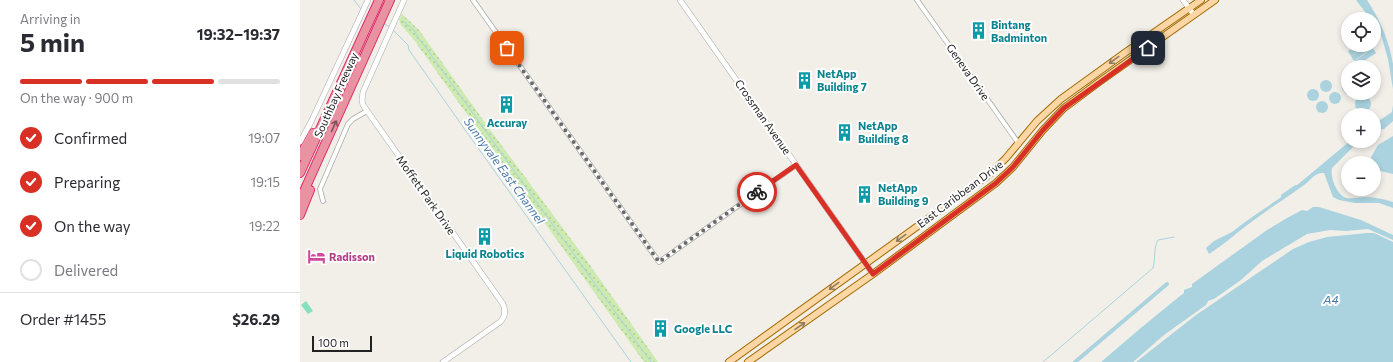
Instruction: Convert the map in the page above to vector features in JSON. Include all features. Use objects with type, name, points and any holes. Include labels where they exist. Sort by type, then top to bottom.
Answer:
[{"type":"highway","name":"Southbay Freeway","points":[[300,200],[390,0]]},
{"type":"highway","name":"Southbay Freeway","points":[[300,173],[377,4]]},
{"type":"highway","points":[[300,156],[312,135],[326,116]]},
{"type":"highway","points":[[300,215],[315,178],[326,143]]},
{"type":"main road","name":"East Caribbean Drive","points":[[729,362],[990,174],[1019,144],[1037,121],[1061,99],[1121,55],[1201,0]]},
{"type":"main road","name":"East Caribbean Drive","points":[[748,362],[873,274],[996,183],[1013,167],[1043,130],[1064,108],[1215,0]]},
{"type":"street","name":"Moffett Park Drive","points":[[404,0],[363,92],[362,100],[367,111],[505,308],[504,316],[500,322],[443,362]]},
{"type":"street","points":[[473,0],[659,262],[796,165]]},
{"type":"street","name":"Crossman Avenue","points":[[680,0],[873,274]]},
{"type":"street","name":"Geneva Drive","points":[[917,0],[1019,144]]},
{"type":"street","points":[[1184,0],[1194,15]]},
{"type":"street","points":[[300,142],[311,122],[367,1]]},
{"type":"street","points":[[322,200],[320,189],[348,124],[352,119],[367,111]]},
{"type":"green space","points":[[402,14],[419,30],[488,127],[585,258],[658,362],[644,362],[414,40],[401,25],[399,19]]},
{"type":"green space","points":[[306,301],[313,311],[308,314],[301,305]]},
{"type":"water","points":[[1356,0],[1367,0],[1374,12],[1365,12]]},
{"type":"water","points":[[1381,26],[1389,47],[1393,64],[1393,89],[1388,59],[1382,38]]},
{"type":"water","points":[[1349,52],[1356,52],[1351,56]]},
{"type":"water","points":[[1357,52],[1366,52],[1355,60],[1353,60],[1351,56]]},
{"type":"water","points":[[1367,52],[1376,53],[1366,60],[1356,60]]},
{"type":"water","points":[[1326,80],[1330,82],[1332,86],[1330,90],[1326,92],[1322,90],[1320,86],[1322,82]]},
{"type":"water","points":[[1313,89],[1317,91],[1319,95],[1317,99],[1313,101],[1309,99],[1307,95],[1309,91]]},
{"type":"water","points":[[1335,92],[1341,98],[1339,102],[1335,104],[1331,102],[1329,98],[1331,94]]},
{"type":"water","points":[[1356,100],[1371,101],[1370,108],[1355,107]]},
{"type":"water","points":[[1322,101],[1326,103],[1328,107],[1326,111],[1322,113],[1318,111],[1316,107],[1318,103]]},
{"type":"water","points":[[1393,105],[1393,121],[1384,129],[1381,130],[1381,119],[1392,112]]},
{"type":"water","points":[[1393,136],[1393,174],[1381,171],[1381,156],[1372,156],[1376,148],[1381,148],[1381,143]]},
{"type":"water","points":[[1342,148],[1352,148],[1344,156],[1341,156],[1341,159],[1332,168],[1334,185],[1341,196],[1346,198],[1372,197],[1383,199],[1393,202],[1393,208],[1379,203],[1355,203],[1339,200],[1333,197],[1324,173],[1321,173],[1260,215],[1209,254],[1206,248],[1214,241],[1232,232],[1290,191]]},
{"type":"water","points":[[1313,207],[1319,207],[1361,220],[1393,235],[1393,240],[1368,229],[1346,231],[1330,230],[1307,234],[1262,261],[1241,280],[1214,299],[1208,301],[1206,305],[1164,335],[1133,362],[1101,362],[1184,293],[1184,290],[1192,287],[1192,284],[1267,230],[1302,210],[1307,211]]},
{"type":"water","name":"A4","points":[[1374,233],[1393,242],[1393,362],[1136,362],[1196,315],[1293,249],[1309,242],[1327,237]]},
{"type":"waterway","name":"Sunnyvale East Channel","points":[[354,0],[361,9]]},
{"type":"waterway","points":[[403,21],[414,30],[418,38],[651,362]]},
{"type":"waterway","name":"Sunnyvale East Channel","points":[[384,24],[390,27]]},
{"type":"waterway","name":"Sunnyvale East Channel","points":[[392,29],[408,45],[409,50],[436,89],[631,362]]},
{"type":"waterway","points":[[1283,196],[1296,187]]},
{"type":"waterway","points":[[1043,362],[1153,268],[1158,240],[1174,237]]},
{"type":"waterway","points":[[1075,362],[1167,284]]},
{"type":"way so far","points":[[507,48],[659,262],[757,192]]},
{"type":"place","name":"Bintang Badminton","points":[[978,31]]},
{"type":"place","name":"NetApp Building 7","points":[[804,80]]},
{"type":"place","name":"Accuray","points":[[507,105]]},
{"type":"place","name":"NetApp Building 8","points":[[845,132]]},
{"type":"place","name":"NetApp Building 9","points":[[865,194]]},
{"type":"place","name":"Liquid Robotics","points":[[485,236]]},
{"type":"place","name":"Radisson","points":[[316,257]]},
{"type":"place","name":"Google LLC","points":[[661,329]]},
{"type":"route","points":[[757,192],[796,165],[873,274],[996,183],[1013,167],[1043,130],[1064,108],[1148,48]]}]
